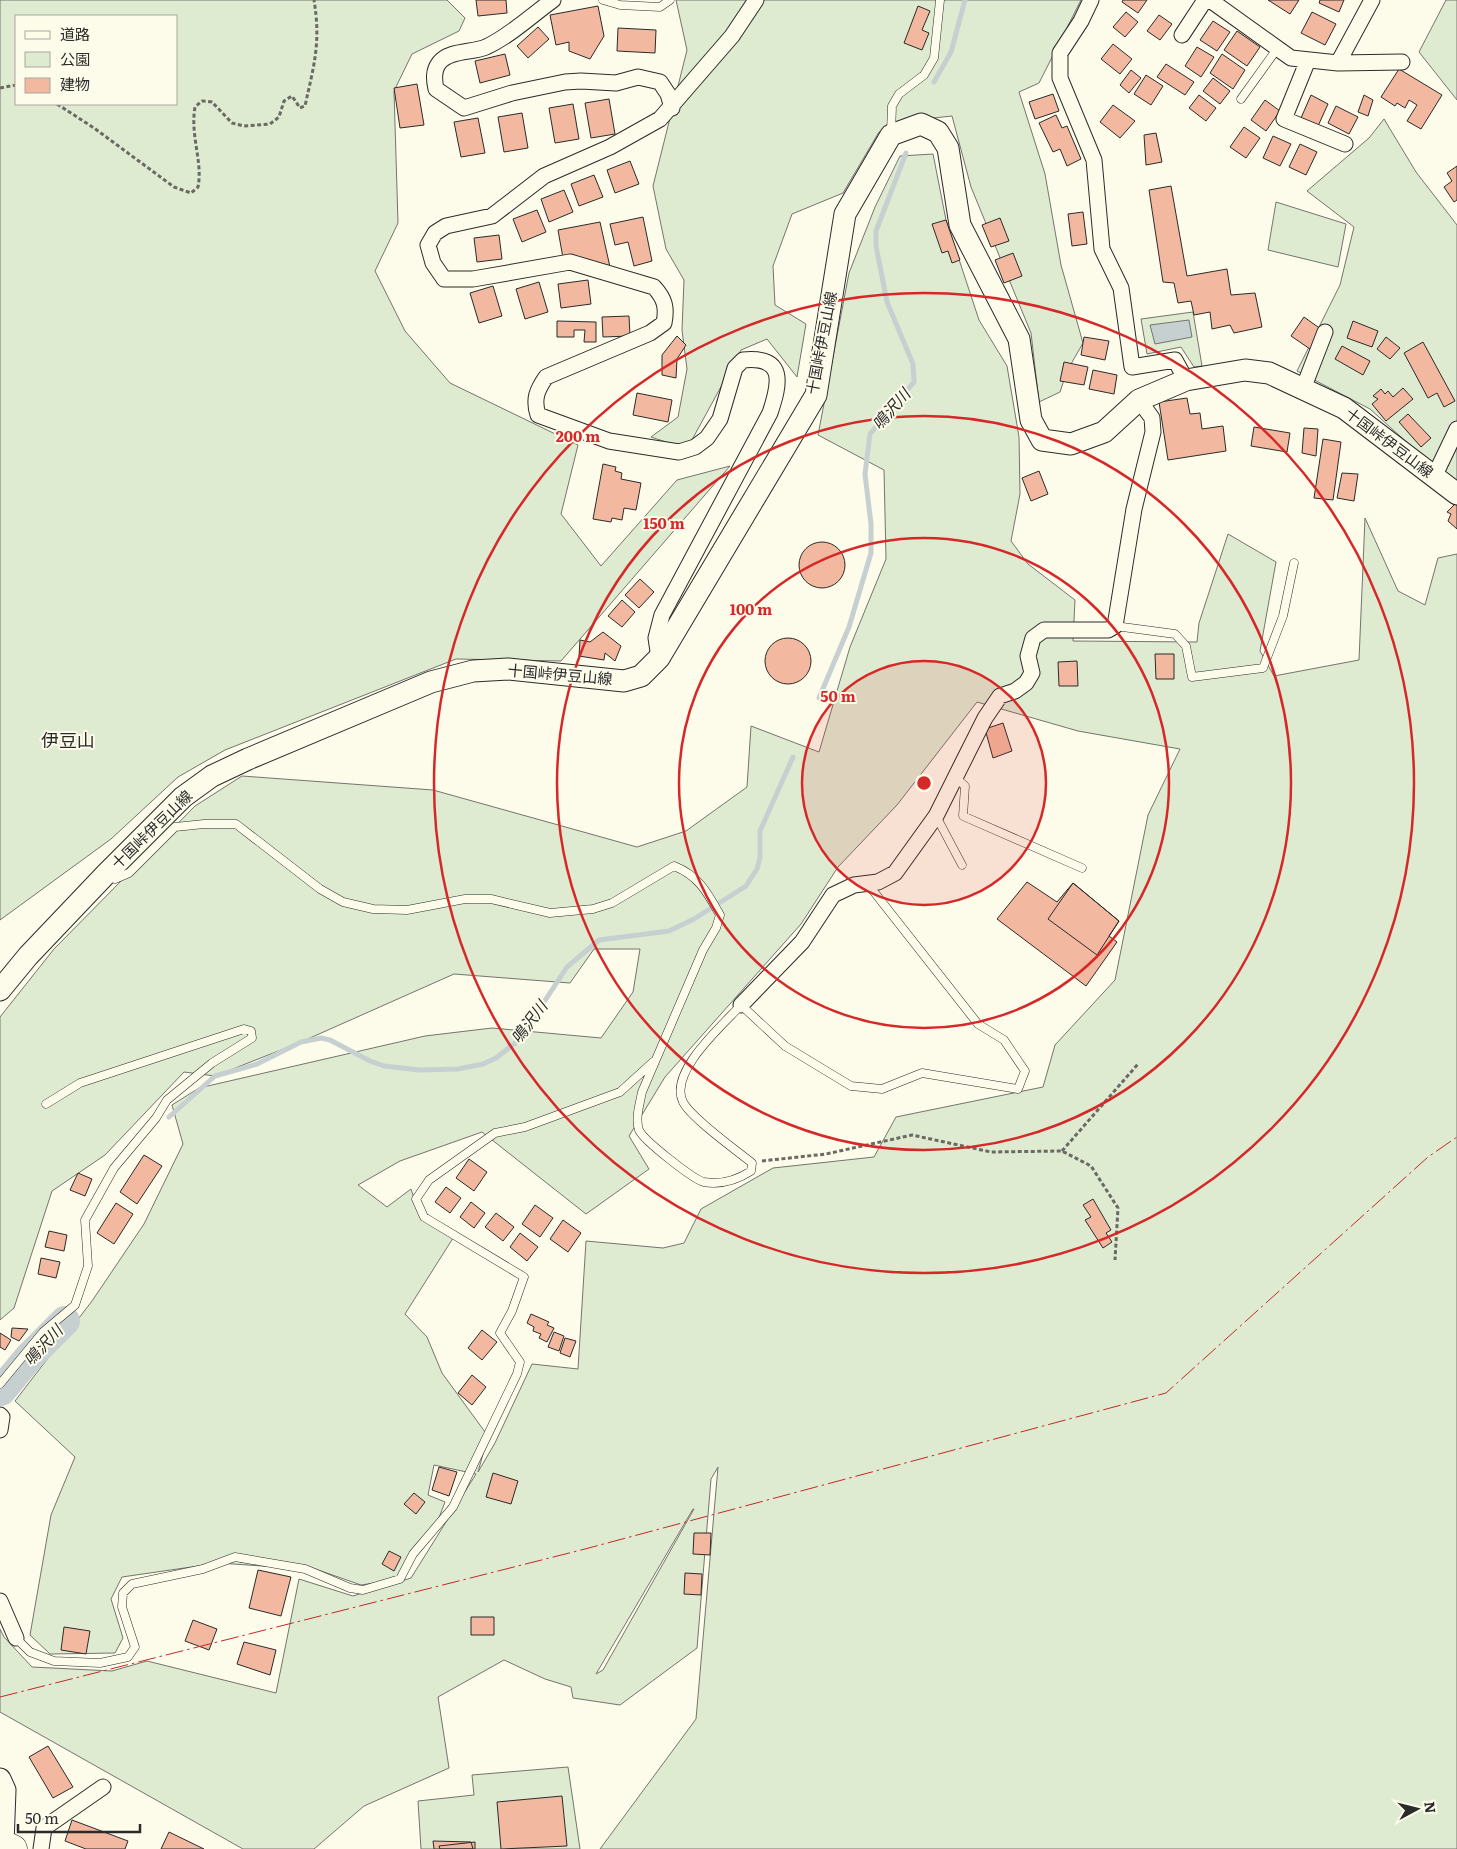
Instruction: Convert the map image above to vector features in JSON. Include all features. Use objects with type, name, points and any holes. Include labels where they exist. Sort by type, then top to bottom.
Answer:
[{"type":"main road","name":"十国峠伊豆山線","points":[[0,990],[28,956],[106,874],[183,797],[212,776],[431,682],[473,672],[508,669],[624,681],[641,676],[659,658],[816,394],[845,214],[891,135],[921,124],[938,132],[948,148],[960,225],[1019,339],[1031,420],[1042,440],[1071,444],[1104,432],[1139,400],[1186,380],[1245,370],[1269,373],[1344,408],[1457,494]]},
{"type":"main road","points":[[0,1779],[5,1790],[5,1845]]},
{"type":"street","points":[[553,0],[496,42],[484,48],[448,57],[439,63],[434,77],[436,89],[464,108],[512,94],[565,82],[581,81],[616,84],[638,77],[660,82],[668,94],[672,108]]},
{"type":"street","points":[[659,658],[656,638],[662,614],[770,413],[779,387],[777,372],[770,362],[756,358],[743,360],[735,368],[720,419],[707,438],[695,447],[679,452],[608,441],[538,415],[534,403],[538,388],[546,377],[650,333],[664,323],[666,311],[663,297],[654,287],[570,262],[472,278],[444,279],[432,263],[428,245],[435,233],[446,226],[492,216],[544,176],[660,119],[672,108],[732,36],[756,0]]},
{"type":"street","points":[[1091,0],[1081,21],[1060,53],[1060,78],[1094,160],[1102,248],[1121,288],[1132,367],[1175,360],[1186,380]]},
{"type":"street","points":[[1182,35],[1205,0]]},
{"type":"street","points":[[1210,0],[1291,58],[1338,63],[1402,62]]},
{"type":"street","points":[[1338,63],[1372,0]]},
{"type":"street","points":[[1308,60],[1284,119],[1345,144]]},
{"type":"street","points":[[1303,388],[1325,332]]},
{"type":"street","points":[[741,1005],[802,942],[833,895],[854,884],[878,882],[895,873],[936,816],[985,718],[1000,696],[1015,691],[1026,683],[1032,673],[1028,656],[1033,638],[1044,630],[1108,630],[1115,626],[1134,509],[1153,432],[1152,418],[1139,400]]},
{"type":"street","points":[[1434,477],[1457,429]]},
{"type":"street","points":[[0,1415],[0,1430]]},
{"type":"street","points":[[0,1601],[16,1638]]},
{"type":"street","points":[[41,1849],[44,1828],[103,1788]]},
{"type":"lane","points":[[603,0],[620,5],[660,8],[670,0]]},
{"type":"lane","points":[[891,135],[892,106],[899,94],[924,75],[934,58],[940,0]]},
{"type":"lane","points":[[1241,99],[1277,49]]},
{"type":"lane","points":[[1115,626],[1175,634],[1186,646],[1192,677],[1263,668],[1283,616],[1294,563]]},
{"type":"lane","points":[[955,777],[965,786],[963,816],[1082,868]]},
{"type":"lane","points":[[936,816],[962,864]]},
{"type":"lane","points":[[106,874],[115,879],[129,873],[175,827],[204,824],[236,824],[320,889],[343,902],[373,909],[407,910],[465,900],[491,899],[550,913],[570,912],[612,903],[674,866],[689,872],[699,882],[720,914],[716,928],[703,950],[642,1092],[638,1113],[639,1129],[648,1143],[701,1182],[716,1183],[739,1178],[751,1171],[752,1163],[683,1102],[681,1084],[688,1064],[741,1005],[785,1046],[851,1086],[882,1089],[922,1073],[1018,1089],[1025,1071],[1004,1040],[978,1024],[867,883]]},
{"type":"lane","points":[[0,1384],[42,1332],[75,1306],[88,1266],[85,1220],[114,1168],[156,1118],[167,1100],[212,1063],[252,1038],[251,1031],[244,1030],[113,1070],[80,1083],[46,1104]]},
{"type":"lane","points":[[16,1638],[30,1652],[54,1661],[100,1663],[128,1657],[136,1647],[122,1606],[123,1593],[132,1584],[203,1569],[235,1557],[305,1569],[350,1588],[363,1590],[400,1579],[413,1554],[452,1508],[517,1374],[520,1362],[500,1333],[512,1311],[524,1277],[424,1217],[416,1199],[429,1180],[495,1133],[525,1127],[620,1092],[654,1061]]},
{"type":"path","points":[[59,105],[94,128],[174,188],[191,193],[198,187],[200,178],[192,122],[195,107],[202,101],[212,102],[232,123],[244,126],[270,124],[278,117],[284,101],[292,96],[300,108],[305,106],[318,45],[318,26],[314,0]]},
{"type":"path","points":[[0,88],[15,85]]},
{"type":"path","points":[[1062,1151],[1138,1064]]},
{"type":"path","points":[[752,1163],[826,1154],[912,1135],[992,1152],[1062,1151],[1091,1166],[1118,1208],[1115,1260]]},
{"type":"green space","points":[[0,0],[447,0],[465,18],[459,31],[412,54],[394,91],[398,223],[375,271],[405,331],[450,383],[578,445],[561,514],[601,566],[677,480],[730,466],[561,661],[456,659],[225,750],[178,777],[111,839],[0,920]]},
{"type":"green space","points":[[676,0],[1081,0],[1039,83],[1019,92],[1045,174],[1061,265],[1083,343],[1067,371],[1060,392],[1039,402],[1031,333],[971,187],[952,116],[915,120],[879,132],[843,193],[792,214],[773,266],[775,305],[806,324],[797,377],[767,339],[741,350],[687,449],[651,437],[678,417],[687,369],[682,330],[684,280],[666,249],[653,186],[687,50]]},
{"type":"green space","points":[[1446,0],[1457,0],[1457,100],[1419,52]]},
{"type":"green space","points":[[1384,119],[1416,172],[1457,225],[1457,485],[1452,483],[1370,409],[1297,371],[1340,285],[1354,227],[1307,191],[1369,138]]},
{"type":"green space","points":[[933,154],[946,220],[979,320],[1007,366],[1019,437],[1020,494],[1011,541],[1028,564],[1075,600],[1073,641],[1197,642],[1199,623],[1228,534],[1276,562],[1260,651],[1274,676],[1359,660],[1365,518],[1398,591],[1425,605],[1438,558],[1457,554],[1457,1849],[600,1849],[696,1719],[718,1467],[711,1479],[697,1648],[620,1705],[573,1698],[571,1687],[545,1679],[504,1660],[438,1697],[449,1768],[364,1806],[314,1849],[243,1849],[0,1712],[0,1629],[4,1637],[32,1667],[112,1671],[147,1661],[276,1693],[299,1579],[353,1596],[411,1578],[476,1474],[434,1465],[428,1495],[445,1502],[435,1528],[400,1579],[361,1585],[304,1565],[240,1562],[305,1569],[219,1563],[122,1577],[111,1599],[123,1638],[115,1653],[50,1654],[30,1635],[51,1515],[75,1457],[15,1401],[92,1301],[144,1224],[183,1144],[172,1105],[199,1088],[425,1036],[492,1028],[601,1038],[633,992],[640,949],[594,949],[570,983],[454,974],[301,1042],[215,1076],[184,1072],[105,1155],[52,1191],[14,1308],[0,1320],[0,1017],[54,949],[195,806],[242,776],[433,790],[637,847],[686,831],[747,787],[751,726],[819,752],[850,647],[886,559],[884,470],[818,435],[849,273],[875,207],[900,156]],"holes":[[[977,702],[1078,731],[1180,749],[1148,815],[1115,980],[1055,1045],[1043,1087],[896,1117],[874,1157],[773,1168],[701,1209],[684,1243],[663,1248],[586,1241],[578,1369],[532,1364],[495,1443],[478,1472],[488,1436],[442,1373],[427,1337],[405,1314],[455,1235],[420,1217],[411,1189],[387,1207],[358,1185],[400,1161],[482,1132],[586,1214],[649,1169],[629,1136],[665,1077],[801,924],[838,867],[897,805]],[[693,1509],[603,1670],[596,1674]]]},
{"type":"green space","points":[[1276,202],[1346,224],[1338,267],[1268,250]]},
{"type":"green space","points":[[1193,312],[1202,366],[1194,367],[1181,347],[1147,354],[1141,319]]},
{"type":"green space","points":[[568,1767],[580,1849],[421,1849],[418,1801],[474,1795],[472,1775]]},
{"type":"shaded area","points":[[1189,320],[1192,337],[1155,344],[1150,325]]},
{"type":"building","points":[[476,0],[506,0],[507,13],[478,16]]},
{"type":"building","points":[[1123,0],[1147,0],[1138,13],[1122,2]]},
{"type":"building","points":[[1268,0],[1299,0],[1290,14]]},
{"type":"building","points":[[1320,0],[1344,0],[1339,12],[1319,3]]},
{"type":"building","points":[[598,6],[604,36],[590,59],[569,51],[569,42],[556,45],[550,15]]},
{"type":"building","points":[[918,6],[930,11],[922,30],[929,33],[922,50],[904,43]]},
{"type":"building","points":[[1126,12],[1138,22],[1125,37],[1113,27]]},
{"type":"building","points":[[1312,12],[1336,24],[1325,45],[1301,33]]},
{"type":"building","points":[[1159,15],[1172,24],[1160,40],[1147,31]]},
{"type":"building","points":[[1213,21],[1230,32],[1217,51],[1200,40]]},
{"type":"building","points":[[538,27],[549,39],[528,58],[517,46]]},
{"type":"building","points":[[618,28],[656,30],[655,53],[617,51]]},
{"type":"building","points":[[1237,31],[1260,47],[1247,66],[1224,50]]},
{"type":"building","points":[[1113,44],[1132,59],[1120,74],[1101,59]]},
{"type":"building","points":[[1197,47],[1214,57],[1201,77],[1185,66]]},
{"type":"building","points":[[505,54],[510,75],[480,83],[475,61]]},
{"type":"building","points":[[1222,54],[1245,70],[1233,89],[1210,73]]},
{"type":"building","points":[[1166,64],[1194,82],[1185,95],[1157,77]]},
{"type":"building","points":[[1399,69],[1442,95],[1421,129],[1407,121],[1417,105],[1409,100],[1405,108],[1397,103],[1395,106],[1381,97]]},
{"type":"building","points":[[1131,70],[1141,78],[1129,93],[1120,85]]},
{"type":"building","points":[[1146,75],[1163,86],[1151,105],[1134,94]]},
{"type":"building","points":[[1213,78],[1230,91],[1220,104],[1203,91]]},
{"type":"building","points":[[417,84],[424,125],[400,128],[394,88]]},
{"type":"building","points":[[1053,94],[1059,111],[1035,119],[1029,102]]},
{"type":"building","points":[[1199,95],[1216,108],[1206,121],[1189,108]]},
{"type":"building","points":[[1311,95],[1328,104],[1318,126],[1301,118]]},
{"type":"building","points":[[1364,95],[1373,100],[1368,116],[1358,112]]},
{"type":"building","points":[[609,99],[615,134],[591,138],[585,103]]},
{"type":"building","points":[[1265,100],[1280,111],[1266,131],[1251,120]]},
{"type":"building","points":[[573,104],[579,139],[555,143],[549,108]]},
{"type":"building","points":[[1113,105],[1135,121],[1120,138],[1100,122]]},
{"type":"building","points":[[1336,106],[1358,117],[1349,134],[1328,123]]},
{"type":"building","points":[[522,113],[528,148],[504,152],[498,117]]},
{"type":"building","points":[[1056,115],[1062,128],[1067,126],[1081,159],[1067,166],[1060,149],[1053,152],[1039,123]]},
{"type":"building","points":[[478,118],[485,153],[461,157],[454,122]]},
{"type":"building","points":[[1244,127],[1260,138],[1246,158],[1230,147]]},
{"type":"building","points":[[1156,133],[1162,162],[1146,165],[1144,135]]},
{"type":"building","points":[[1273,136],[1291,144],[1280,166],[1263,158]]},
{"type":"building","points":[[1300,144],[1317,152],[1306,175],[1289,167]]},
{"type":"building","points":[[630,161],[639,184],[615,193],[607,170]]},
{"type":"building","points":[[1457,166],[1457,200],[1454,202],[1444,187],[1452,181],[1447,173]]},
{"type":"building","points":[[594,175],[603,197],[579,206],[571,184]]},
{"type":"building","points":[[1171,186],[1187,276],[1227,269],[1231,295],[1255,293],[1262,327],[1234,333],[1230,325],[1212,329],[1210,312],[1194,315],[1191,301],[1178,303],[1174,283],[1163,282],[1149,190]]},
{"type":"building","points":[[564,190],[573,212],[549,222],[541,199]]},
{"type":"building","points":[[537,210],[546,232],[522,242],[513,219]]},
{"type":"building","points":[[1083,212],[1087,244],[1072,246],[1068,214]]},
{"type":"building","points":[[643,217],[652,261],[634,266],[628,242],[615,245],[610,224]]},
{"type":"building","points":[[1000,218],[1009,241],[991,247],[982,225]]},
{"type":"building","points":[[946,220],[960,260],[952,263],[948,251],[942,253],[932,224]]},
{"type":"building","points":[[600,222],[610,267],[563,258],[558,230]]},
{"type":"building","points":[[499,235],[502,259],[477,262],[474,238]]},
{"type":"building","points":[[1013,253],[1022,276],[1004,283],[995,260]]},
{"type":"building","points":[[588,280],[591,304],[561,308],[558,284]]},
{"type":"building","points":[[539,282],[548,312],[525,319],[516,289]]},
{"type":"building","points":[[493,286],[502,316],[479,323],[470,293]]},
{"type":"building","points":[[629,316],[630,336],[603,337],[602,317]]},
{"type":"building","points":[[1304,317],[1325,332],[1313,351],[1291,336]]},
{"type":"building","points":[[557,321],[596,322],[596,342],[584,342],[585,330],[574,330],[574,337],[557,337]]},
{"type":"building","points":[[1353,321],[1378,331],[1372,347],[1347,338]]},
{"type":"building","points":[[677,336],[686,345],[677,359],[676,378],[662,375],[662,355]]},
{"type":"building","points":[[1084,337],[1109,341],[1105,360],[1081,355]]},
{"type":"building","points":[[1386,337],[1400,348],[1390,359],[1377,349]]},
{"type":"building","points":[[1423,342],[1455,401],[1444,407],[1437,393],[1428,398],[1404,353]]},
{"type":"building","points":[[1342,346],[1370,361],[1363,375],[1335,359]]},
{"type":"building","points":[[1064,362],[1088,367],[1084,385],[1060,381]]},
{"type":"building","points":[[1093,370],[1117,375],[1114,394],[1089,389]]},
{"type":"building","points":[[1403,388],[1413,399],[1386,421],[1372,404],[1378,399],[1373,396],[1381,389],[1385,394],[1388,391],[1393,397]]},
{"type":"building","points":[[637,393],[672,400],[668,422],[633,415]]},
{"type":"building","points":[[1187,398],[1190,414],[1200,413],[1202,429],[1223,426],[1226,451],[1168,460],[1159,402]]},
{"type":"building","points":[[1408,414],[1431,438],[1421,447],[1399,422]]},
{"type":"building","points":[[1254,427],[1290,433],[1287,452],[1251,446]]},
{"type":"building","points":[[1304,428],[1318,429],[1316,456],[1302,453]]},
{"type":"building","points":[[1323,439],[1341,442],[1333,500],[1314,498]]},
{"type":"building","points":[[603,464],[616,467],[615,471],[622,473],[621,479],[641,483],[636,510],[624,508],[622,520],[612,518],[611,522],[593,519]]},
{"type":"building","points":[[1039,471],[1048,494],[1031,501],[1022,478]]},
{"type":"building","points":[[1342,473],[1358,474],[1354,501],[1337,498]]},
{"type":"building","points":[[1455,504],[1457,505],[1457,529],[1448,521],[1451,514],[1447,512]]},
{"type":"building","points":[[827,542],[831,543],[841,552],[844,556],[844,574],[835,584],[827,588],[817,588],[809,584],[800,574],[799,560],[803,552],[813,543]]},
{"type":"building","points":[[640,579],[654,592],[639,608],[625,595]]},
{"type":"building","points":[[622,600],[635,612],[622,627],[608,616]]},
{"type":"building","points":[[603,632],[621,646],[615,661],[605,653],[604,660],[579,656],[580,640],[590,642]]},
{"type":"building","points":[[793,638],[797,639],[807,648],[810,652],[810,670],[801,680],[793,684],[783,684],[775,680],[766,670],[765,656],[769,648],[779,639]]},
{"type":"building","points":[[1155,654],[1174,654],[1174,679],[1156,679]]},
{"type":"building","points":[[1077,661],[1078,686],[1059,686],[1058,662]]},
{"type":"building","points":[[1003,723],[1012,751],[993,758],[985,729]]},
{"type":"building","points":[[1027,882],[1057,902],[1073,883],[1119,921],[1109,936],[1117,942],[1086,986],[997,919]]},
{"type":"building","points":[[1073,883],[1119,921],[1097,955],[1048,919]]},
{"type":"building","points":[[144,1155],[162,1166],[137,1204],[120,1192]]},
{"type":"building","points":[[469,1159],[487,1172],[474,1191],[456,1178]]},
{"type":"building","points":[[78,1173],[92,1179],[85,1196],[70,1190]]},
{"type":"building","points":[[446,1187],[461,1198],[450,1213],[435,1202]]},
{"type":"building","points":[[1093,1199],[1111,1230],[1106,1233],[1112,1242],[1103,1248],[1085,1220],[1091,1217],[1083,1205]]},
{"type":"building","points":[[471,1202],[485,1213],[474,1228],[460,1217]]},
{"type":"building","points":[[116,1203],[133,1214],[114,1244],[97,1233]]},
{"type":"building","points":[[535,1205],[553,1218],[540,1237],[522,1224]]},
{"type":"building","points":[[496,1213],[514,1227],[503,1241],[485,1227]]},
{"type":"building","points":[[563,1220],[581,1233],[568,1252],[550,1239]]},
{"type":"building","points":[[49,1231],[67,1235],[64,1251],[45,1247]]},
{"type":"building","points":[[520,1233],[538,1247],[527,1261],[510,1247]]},
{"type":"building","points":[[41,1258],[60,1262],[56,1278],[38,1274]]},
{"type":"building","points":[[531,1314],[549,1322],[547,1325],[554,1328],[547,1342],[539,1338],[541,1334],[533,1331],[534,1327],[527,1323]]},
{"type":"building","points":[[12,1328],[28,1329],[19,1341],[11,1337]]},
{"type":"building","points":[[482,1330],[497,1342],[482,1360],[468,1348]]},
{"type":"building","points":[[554,1332],[564,1336],[559,1351],[548,1347]]},
{"type":"building","points":[[0,1333],[11,1340],[5,1350],[0,1347]]},
{"type":"building","points":[[565,1338],[576,1341],[570,1357],[560,1353]]},
{"type":"building","points":[[472,1375],[486,1387],[472,1405],[458,1393]]},
{"type":"building","points":[[439,1467],[457,1472],[449,1496],[432,1490]]},
{"type":"building","points":[[493,1473],[518,1481],[511,1504],[486,1497]]},
{"type":"building","points":[[414,1493],[425,1502],[416,1514],[404,1504]]},
{"type":"building","points":[[694,1533],[711,1533],[710,1555],[693,1554]]},
{"type":"building","points":[[389,1551],[401,1557],[394,1571],[382,1564]]},
{"type":"building","points":[[258,1570],[291,1577],[281,1616],[249,1608]]},
{"type":"building","points":[[685,1573],[702,1574],[701,1595],[684,1594]]},
{"type":"building","points":[[471,1617],[494,1617],[494,1635],[471,1635]]},
{"type":"building","points":[[193,1620],[217,1629],[209,1650],[185,1641]]},
{"type":"building","points":[[64,1627],[90,1631],[86,1654],[61,1650]]},
{"type":"building","points":[[244,1642],[276,1650],[270,1675],[237,1664]]},
{"type":"building","points":[[48,1746],[73,1787],[53,1798],[29,1757]]},
{"type":"building","points":[[562,1796],[567,1846],[501,1849],[497,1802]]},
{"type":"building","points":[[72,1820],[128,1841],[125,1849],[86,1849],[65,1841]]},
{"type":"building","points":[[169,1832],[204,1849],[161,1849]]},
{"type":"building","points":[[433,1841],[471,1842],[473,1849],[434,1849]]},
{"type":"building","points":[[475,1842],[475,1849],[440,1849],[439,1846]]},
{"type":"waterway","name":"鳴沢川","points":[[934,82],[951,52],[965,0]]},
{"type":"waterway","name":"鳴沢川","points":[[819,698],[849,627],[871,553],[871,524],[865,474],[870,434],[914,382],[913,364],[887,302],[876,246],[876,231],[906,153]]},
{"type":"waterway","name":"鳴沢川","points":[[169,1117],[215,1076],[257,1064],[301,1042],[321,1038],[330,1040],[370,1061],[384,1066],[420,1070],[458,1069],[483,1064],[496,1058],[519,1040],[567,967],[599,940],[669,931],[694,919],[746,886],[757,869],[760,857],[760,831],[793,757]]},
{"type":"waterway","name":"鳴沢川","points":[[1,1391],[29,1357],[65,1321]]},
{"type":"power","points":[[0,1697],[585,1549],[1166,1393],[1428,1157],[1457,1137]]},
{"type":"district","name":"伊豆山","points":[[68,741]]}]
